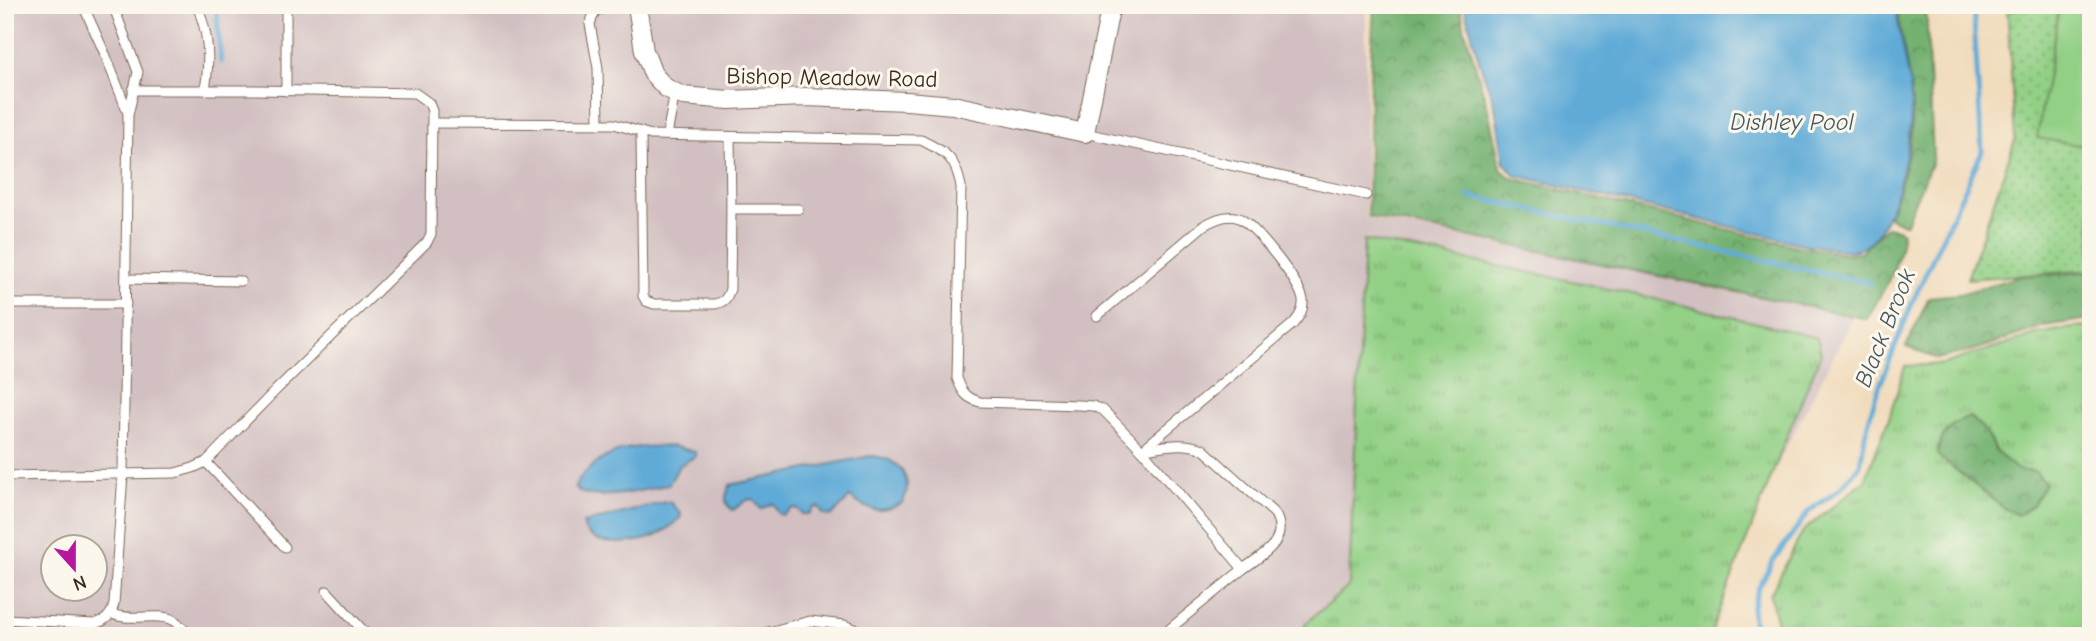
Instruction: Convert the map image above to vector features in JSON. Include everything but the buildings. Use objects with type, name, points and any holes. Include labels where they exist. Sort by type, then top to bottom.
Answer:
[{"type":"street","points":[[637,5],[644,51],[653,74],[666,88],[675,92]]},
{"type":"street","points":[[1085,133],[1111,5]]},
{"type":"street","name":"Bishop Meadow Road","points":[[675,92],[705,99],[806,97],[953,105],[1085,133]]},
{"type":"lane","points":[[83,5],[128,115]]},
{"type":"lane","points":[[5,619],[94,624],[104,621],[112,614],[114,604],[123,474],[128,115],[138,72],[113,5]]},
{"type":"lane","points":[[197,5],[208,40],[205,90]]},
{"type":"lane","points":[[286,5],[286,90]]},
{"type":"lane","points":[[590,5],[597,68],[599,124]]},
{"type":"lane","points":[[590,24],[595,11],[623,5]]},
{"type":"lane","points":[[5,476],[175,472],[206,462],[427,242],[431,234],[432,111],[429,103],[415,93],[133,90]]},
{"type":"lane","points":[[667,135],[675,92]]},
{"type":"lane","points":[[433,122],[614,124],[651,135],[921,140],[943,151],[957,167],[961,186],[957,378],[961,390],[968,398],[980,401],[1093,406],[1103,410],[1142,450],[1243,569]]},
{"type":"lane","points":[[642,132],[643,296],[646,302],[653,304],[715,304],[723,303],[727,298],[730,289],[730,137]]},
{"type":"lane","points":[[1085,133],[1366,195]]},
{"type":"lane","points":[[731,209],[798,209]]},
{"type":"lane","points":[[1097,316],[1203,226],[1226,217],[1238,217],[1253,229],[1288,270],[1300,289],[1304,303],[1301,314],[1293,324],[1142,450]]},
{"type":"lane","points":[[126,279],[241,281]]},
{"type":"lane","points":[[5,304],[126,304]]},
{"type":"lane","points":[[1142,450],[1175,444],[1190,444],[1203,449],[1275,514],[1279,522],[1280,532],[1276,541],[1266,551],[1161,636]]},
{"type":"lane","points":[[206,462],[285,547]]},
{"type":"lane","points":[[327,592],[368,636]]},
{"type":"lane","points":[[112,614],[119,617],[174,620],[190,636]]},
{"type":"lane","points":[[754,636],[810,621],[844,625],[874,636]]},
{"type":"shaded area","points":[[5,5],[1366,5],[1366,219],[1551,254],[1853,318],[1771,477],[1695,636],[5,636]]},
{"type":"green space","points":[[1374,5],[1460,5],[1499,161],[1502,170],[1511,178],[1800,247],[1850,254],[1861,252],[1886,227],[1898,229],[1902,232],[1899,255],[1885,288],[1867,319],[1368,217]]},
{"type":"green space","points":[[1896,5],[1926,5],[1933,157],[1906,224],[1889,217],[1903,173],[1912,126],[1910,85]]},
{"type":"green space","points":[[2007,5],[2091,5],[2091,270],[1967,279],[2015,140]]},
{"type":"green space","points":[[2059,8],[2091,13],[2091,147],[2037,138]]},
{"type":"green space","points":[[1364,240],[1535,273],[1817,338],[1821,354],[1711,636],[1307,636],[1305,624],[1349,586]]},
{"type":"green space","points":[[2091,271],[2091,319],[2044,326],[1974,350],[1937,359],[1906,347],[1929,297],[1960,294],[2021,276]]},
{"type":"green space","points":[[2091,325],[2091,636],[1780,636],[1770,595],[1803,531],[1865,480],[1889,418],[1905,366],[1944,364],[2036,334]]},
{"type":"green space","points":[[1970,416],[1985,431],[1996,452],[2018,470],[2036,472],[2045,483],[2033,505],[2018,515],[2005,509],[1937,455],[1940,441],[1947,431]]},
{"type":"water","name":"Dishley Pool","points":[[1464,5],[1895,5],[1910,84],[1911,112],[1905,159],[1891,209],[1880,230],[1867,244],[1851,251],[1802,244],[1515,175],[1504,162],[1495,106]]},
{"type":"water","points":[[671,446],[693,451],[696,456],[679,466],[669,484],[605,495],[592,495],[575,487],[590,468],[612,454],[632,448]]},
{"type":"water","points":[[870,456],[888,460],[901,470],[907,485],[902,503],[888,509],[875,510],[850,497],[833,515],[828,516],[823,514],[819,507],[809,514],[802,514],[793,508],[783,515],[779,514],[773,503],[761,509],[753,499],[747,500],[733,510],[726,502],[730,485]]},
{"type":"water","points":[[670,502],[681,514],[680,518],[660,533],[639,541],[615,543],[594,538],[583,523],[589,522]]},
{"type":"waterway","points":[[216,5],[221,62]]},
{"type":"waterway","name":"Black Brook","points":[[1755,636],[1752,609],[1758,589],[1773,561],[1809,511],[1840,489],[1860,465],[1875,398],[1912,303],[1982,152],[1973,5]]},
{"type":"waterway","points":[[1468,196],[1869,283]]}]
